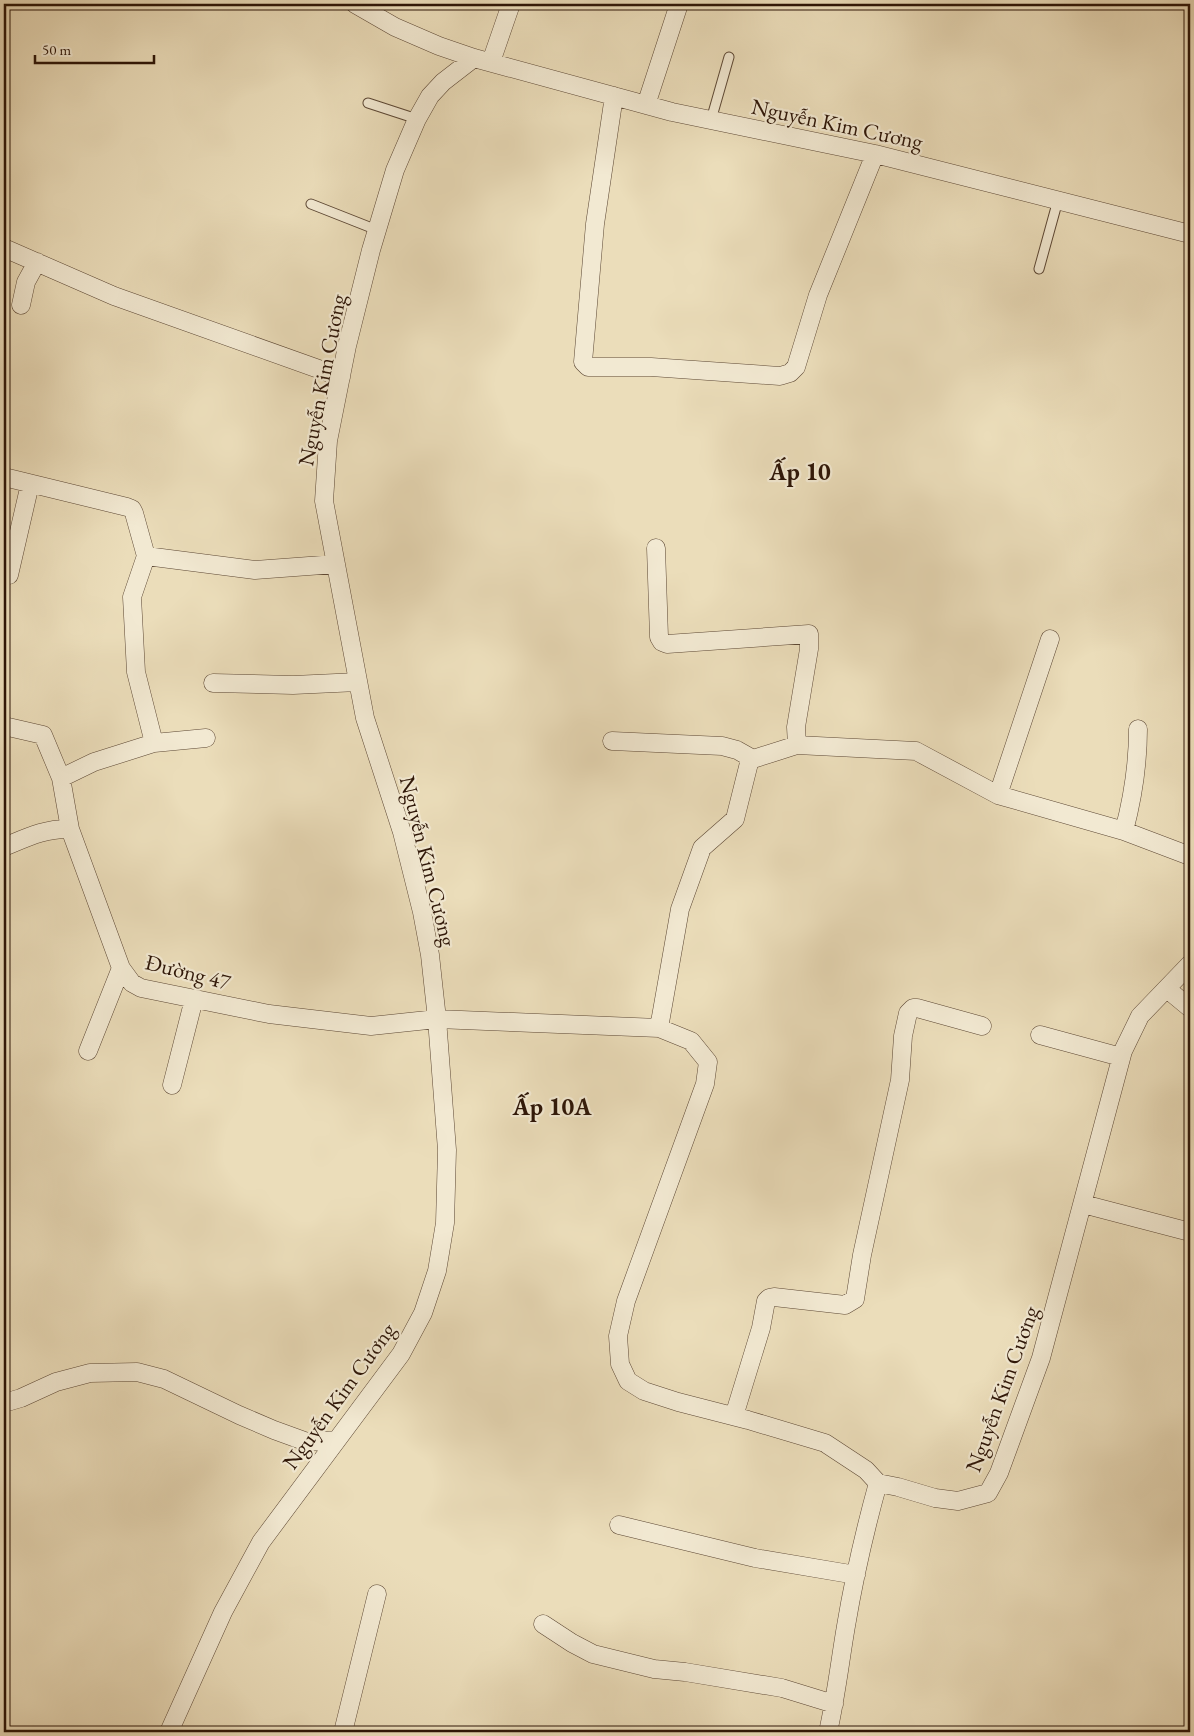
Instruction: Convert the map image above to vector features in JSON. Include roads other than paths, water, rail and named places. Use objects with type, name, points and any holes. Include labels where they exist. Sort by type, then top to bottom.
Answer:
[{"type":"street","name":"Nguyễn Kim Cương","points":[[355,4],[395,27],[439,46],[474,58],[646,105],[875,154],[1190,234]]},
{"type":"street","points":[[491,62],[510,4]]},
{"type":"street","points":[[646,105],[679,4]]},
{"type":"street","name":"Nguyễn Kim Cương","points":[[169,1732],[223,1612],[261,1542],[401,1354],[423,1313],[437,1271],[445,1223],[447,1150],[430,955],[422,912],[402,832],[365,718],[324,502],[328,441],[347,346],[377,230],[395,170],[417,119],[430,96],[443,82],[474,58]]},
{"type":"street","points":[[614,96],[595,224],[583,362],[588,367],[652,367],[780,376],[790,373],[796,367],[818,295],[875,154]]},
{"type":"street","points":[[4,248],[114,296],[341,376]]},
{"type":"street","points":[[21,305],[26,282],[37,262]]},
{"type":"street","points":[[4,477],[132,509],[146,556],[132,597],[136,672],[154,743]]},
{"type":"street","points":[[9,575],[30,484]]},
{"type":"street","points":[[656,548],[659,637],[662,642],[667,644],[809,634],[809,649],[796,727],[797,745]]},
{"type":"street","points":[[146,556],[255,570],[336,564]]},
{"type":"street","points":[[998,795],[1050,639]]},
{"type":"street","points":[[213,683],[293,685],[358,682]]},
{"type":"street","name":"Đường 47","points":[[4,726],[43,735],[61,778],[70,829],[121,968],[132,983],[141,988],[269,1014],[371,1026],[437,1019],[659,1028],[691,1041],[708,1062],[705,1084],[626,1301],[618,1336],[620,1364],[628,1381],[644,1391],[825,1443],[866,1470],[878,1483]]},
{"type":"street","points":[[1124,831],[1133,790],[1138,752],[1138,729]]},
{"type":"street","points":[[61,778],[94,762],[154,743],[206,738]]},
{"type":"street","points":[[612,741],[722,746],[737,750],[753,759]]},
{"type":"street","points":[[659,1028],[680,909],[702,848],[735,819],[749,763],[753,759],[797,745],[916,751],[998,795],[1124,831],[1190,856]]},
{"type":"street","points":[[4,847],[40,832],[58,828],[70,829]]},
{"type":"street","name":"Nguyễn Kim Cương","points":[[878,1483],[898,1486],[935,1498],[958,1501],[988,1493],[999,1473],[1041,1358],[1121,1057],[1140,1016],[1190,964]]},
{"type":"street","points":[[88,1051],[121,968]]},
{"type":"street","points":[[1167,989],[1190,1008]]},
{"type":"street","points":[[172,1085],[194,999]]},
{"type":"street","points":[[734,1416],[761,1328],[766,1302],[769,1298],[845,1305],[855,1300],[866,1237],[900,1080],[903,1036],[910,1010],[917,1008],[982,1026]]},
{"type":"street","points":[[1040,1036],[1121,1057]]},
{"type":"street","points":[[1083,1204],[1190,1232]]},
{"type":"street","points":[[4,1404],[56,1382],[90,1372],[137,1372],[164,1379],[239,1415],[307,1442],[337,1440]]},
{"type":"street","points":[[828,1732],[846,1624],[868,1516],[878,1483]]},
{"type":"street","points":[[620,1525],[755,1558],[856,1575]]},
{"type":"street","points":[[343,1732],[378,1594]]},
{"type":"street","points":[[543,1624],[572,1643],[594,1654],[654,1670],[685,1672],[782,1688],[834,1704]]},
{"type":"lane","points":[[711,120],[729,57]]},
{"type":"lane","points":[[368,103],[417,119]]},
{"type":"lane","points":[[1039,268],[1058,200]]},
{"type":"lane","points":[[311,204],[377,230]]},
{"type":"district","name":"Ấp 10","points":[[800,471]]},
{"type":"district","name":"Ấp 10A","points":[[552,1106]]}]
